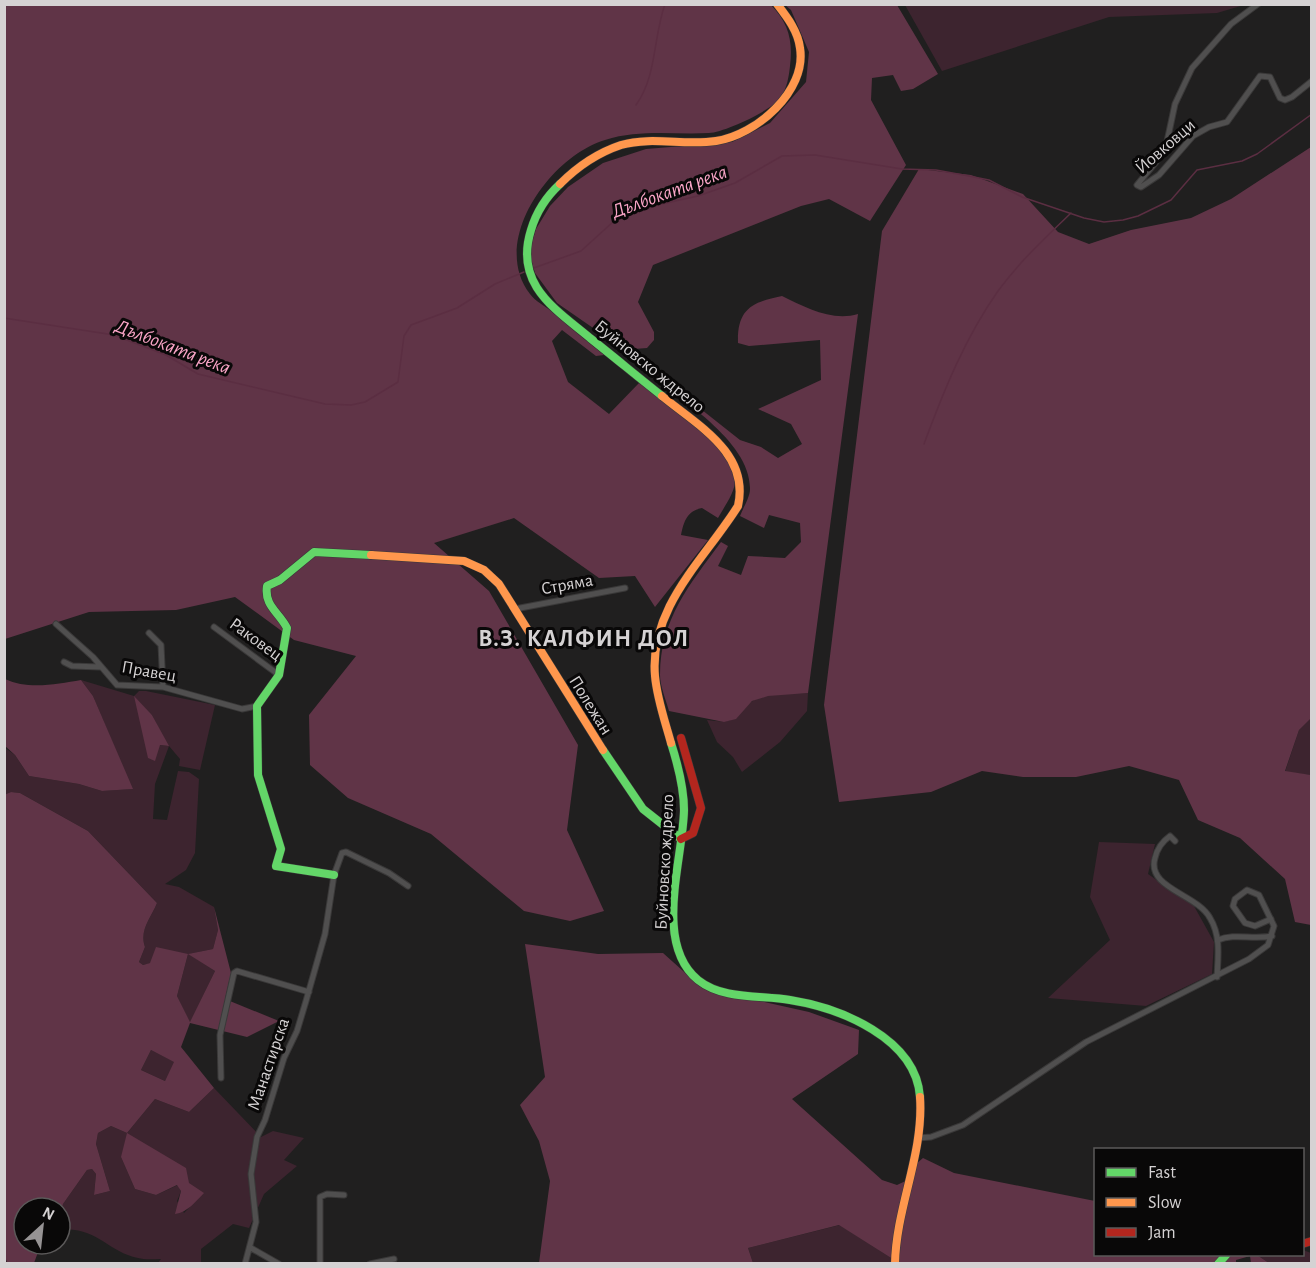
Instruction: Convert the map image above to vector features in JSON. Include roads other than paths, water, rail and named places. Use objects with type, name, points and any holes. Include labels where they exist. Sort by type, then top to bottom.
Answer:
[{"type":"street","name":"Буйновско ждрело","points":[[777,4],[796,32],[802,56],[801,74],[782,103],[738,134],[718,141],[646,141],[622,145],[595,157],[549,197],[534,220],[527,243],[526,261],[536,288],[553,307],[722,445],[734,459],[741,475],[742,491],[738,506],[679,588],[659,630],[652,660],[657,702],[672,747],[684,796],[675,936],[677,953],[695,977],[712,988],[809,1004],[887,1039],[901,1051],[912,1067],[920,1089],[922,1112],[918,1138],[897,1220],[893,1245],[895,1263]]},
{"type":"street","name":"Йовковци","points":[[1258,4],[1232,24],[1192,68],[1175,104],[1165,151],[1137,185],[1141,187],[1159,175],[1193,136],[1227,122],[1260,76],[1270,77],[1280,98],[1285,100],[1311,81]]},
{"type":"street","name":"Полежан","points":[[279,675],[287,628],[285,621],[268,605],[264,597],[267,586],[280,580],[314,552],[464,561],[484,570],[499,584],[627,789],[643,809],[681,839]]},
{"type":"street","name":"Стряма","points":[[514,609],[625,588]]},
{"type":"street","name":"Правец","points":[[56,624],[80,644],[117,685],[163,687],[242,709],[257,706]]},
{"type":"street","name":"Раковец","points":[[214,627],[279,675]]},
{"type":"street","points":[[150,633],[160,645],[163,687]]},
{"type":"street","points":[[64,662],[72,666],[100,667]]},
{"type":"street","points":[[279,675],[257,706],[258,775],[281,849],[276,866],[334,875],[342,854],[346,852],[389,873],[408,886]]},
{"type":"street","points":[[681,738],[701,808],[693,833],[681,839]]},
{"type":"street","points":[[1175,841],[1170,836],[1158,850],[1153,867],[1156,876],[1163,884],[1188,897],[1204,909],[1215,926],[1218,940],[1217,977]]},
{"type":"street","name":"Манастирска","points":[[245,1263],[251,1248],[256,1214],[251,1174],[257,1137],[267,1116],[281,1067],[297,1030],[309,992],[325,934],[334,875]]},
{"type":"street","points":[[918,1138],[931,1137],[963,1125],[1086,1042],[1217,977],[1249,960],[1269,945],[1275,926],[1256,891],[1247,890],[1235,899],[1233,906],[1245,922],[1255,926],[1271,919]]},
{"type":"street","points":[[1218,940],[1228,936],[1247,938],[1272,936]]},
{"type":"street","points":[[221,1078],[220,1035],[234,973],[247,973],[309,992]]},
{"type":"street","points":[[320,1263],[320,1197],[327,1194],[344,1195]]},
{"type":"street","points":[[251,1248],[279,1263]]},
{"type":"street","points":[[370,1263],[394,1258]]},
{"type":"waterway","points":[[636,105],[648,82],[665,4]]},
{"type":"waterway","name":"Дълбоката река","points":[[531,269],[581,251],[614,221],[657,205],[698,196],[735,183],[782,156],[815,155],[902,169],[936,170],[969,176],[989,180],[1022,197],[1084,218],[1104,222],[1123,220],[1138,216],[1171,200],[1197,170],[1242,161],[1257,154],[1312,114]]},
{"type":"waterway","points":[[924,444],[956,365],[986,309],[1015,270],[1071,213]]},
{"type":"waterway","name":"Дълбоката река","points":[[4,318],[114,335],[166,355],[198,374],[325,404],[351,405],[365,402],[398,382],[404,336],[411,325],[457,308],[495,284],[524,272]]},
{"type":"district","name":"В.З. КАЛФИН ДОЛ","points":[[584,638]]}]
